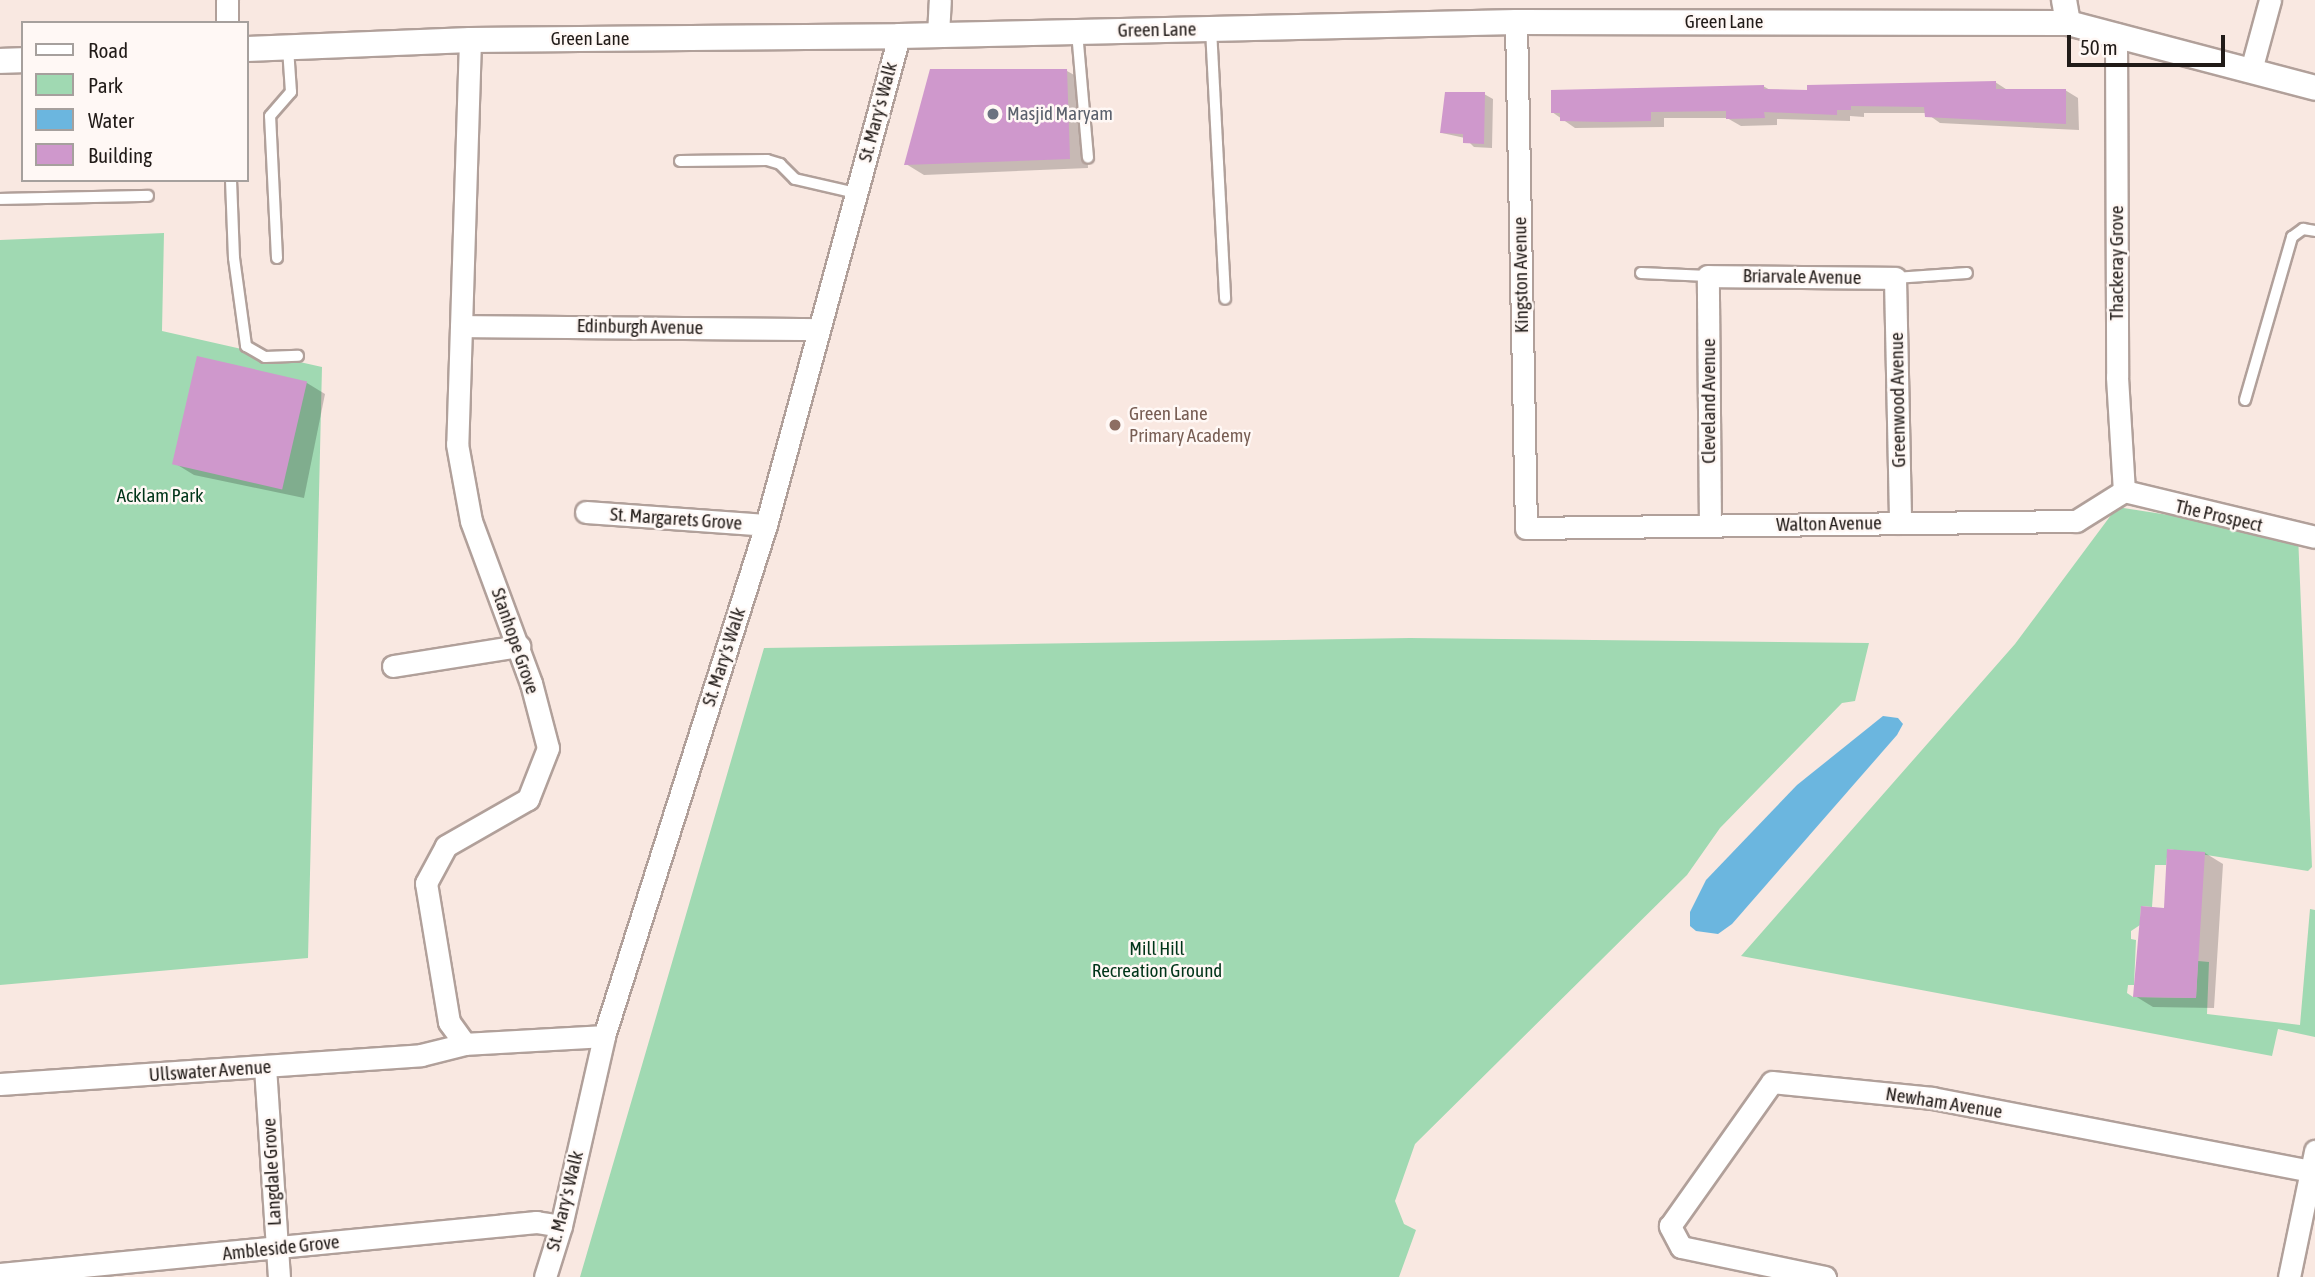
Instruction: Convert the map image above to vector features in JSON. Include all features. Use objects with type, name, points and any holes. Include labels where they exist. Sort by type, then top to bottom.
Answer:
[{"type":"street","points":[[227,0],[227,21]]},
{"type":"street","points":[[938,36],[940,0]]},
{"type":"street","points":[[2251,70],[2270,0]]},
{"type":"street","name":"Green Lane","points":[[248,49],[470,40],[938,36],[2066,11],[2116,34],[2315,88]]},
{"type":"street","name":"Kingston Avenue","points":[[1516,22],[1526,528]]},
{"type":"street","name":"Thackeray Grove","points":[[2116,34],[2117,377],[2124,491]]},
{"type":"street","name":"St. Mary's Walk","points":[[546,1276],[561,1226],[604,1036],[766,525],[899,36]]},
{"type":"street","name":"Stanhope Grove","points":[[465,1044],[449,1022],[426,883],[446,846],[528,799],[548,748],[519,646],[471,521],[457,444],[470,40]]},
{"type":"street","points":[[0,61],[21,60]]},
{"type":"street","name":"Briarvale Avenue","points":[[1708,276],[1895,278]]},
{"type":"street","name":"Cleveland Avenue","points":[[1708,276],[1710,526]]},
{"type":"street","name":"Greenwood Avenue","points":[[1895,278],[1900,523]]},
{"type":"street","name":"Edinburgh Avenue","points":[[461,326],[819,329]]},
{"type":"street","name":"Walton Avenue","points":[[1526,528],[2076,521],[2124,491]]},
{"type":"street","name":"The Prospect","points":[[2124,491],[2315,537]]},
{"type":"street","name":"St. Margarets Grove","points":[[586,512],[766,525]]},
{"type":"street","points":[[393,666],[519,646]]},
{"type":"street","points":[[465,1044],[604,1036]]},
{"type":"street","name":"Ullswater Avenue","points":[[0,1084],[421,1055],[465,1044]]},
{"type":"street","name":"Langdale Grove","points":[[265,1067],[279,1277]]},
{"type":"street","name":"Newham Avenue","points":[[1825,1277],[1681,1247],[1670,1226],[1772,1082],[1933,1098],[2313,1161]]},
{"type":"street","points":[[2289,1277],[2313,1161]]},
{"type":"street","name":"Ambleside Grove","points":[[0,1274],[276,1250],[536,1222],[561,1226]]},
{"type":"lane","points":[[1211,29],[1225,299]]},
{"type":"lane","points":[[1077,32],[1088,158]]},
{"type":"lane","points":[[277,258],[270,116],[291,92],[288,47]]},
{"type":"lane","points":[[680,160],[767,160],[780,164],[795,179],[856,193]]},
{"type":"lane","points":[[231,182],[234,258],[246,346],[265,357],[298,356]]},
{"type":"lane","points":[[0,199],[148,196]]},
{"type":"lane","points":[[2245,400],[2292,237],[2303,229],[2315,231]]},
{"type":"lane","points":[[1642,273],[1708,276]]},
{"type":"lane","points":[[1895,278],[1966,273]]},
{"type":"green space","name":"Acklam Park","points":[[164,233],[162,331],[322,367],[308,958],[0,985],[0,240]]},
{"type":"green space","points":[[2117,507],[2298,535],[2312,867],[2308,871],[2168,849],[2166,865],[2155,865],[2152,907],[2141,906],[2140,925],[2131,931],[2131,939],[2136,940],[2134,985],[2128,985],[2127,993],[2133,997],[2196,998],[2198,961],[2209,962],[2207,1014],[2300,1025],[2310,909],[2315,910],[2315,1037],[2278,1029],[2272,1056],[1741,956],[2015,644]]},
{"type":"green space","name":"Mill Hill Recreation Ground","points":[[1410,638],[1869,643],[1855,701],[1842,703],[1720,828],[1687,875],[1415,1144],[1395,1201],[1404,1224],[1416,1230],[1399,1277],[580,1277],[764,648]]},
{"type":"water","points":[[1883,716],[1898,718],[1903,724],[1897,735],[1732,924],[1718,934],[1696,931],[1690,926],[1690,912],[1706,880],[1797,785]]},
{"type":"building","name":"Masjid Maryam","points":[[930,69],[1067,69],[1070,159],[904,165]]},
{"type":"building","points":[[1996,81],[1996,89],[2066,89],[2066,124],[1925,117],[1924,107],[1851,106],[1851,110],[1837,110],[1837,115],[1764,112],[1765,118],[1726,119],[1726,111],[1651,112],[1651,121],[1606,122],[1560,121],[1560,113],[1551,113],[1551,90],[1764,85],[1764,89],[1807,90],[1807,85]]},
{"type":"building","points":[[1445,92],[1485,92],[1484,144],[1463,143],[1463,134],[1440,133]]},
{"type":"building","points":[[197,356],[307,381],[282,490],[172,464]]},
{"type":"building","points":[[2167,849],[2205,852],[2196,998],[2133,997],[2141,906],[2164,908]]},
{"type":"place","name":"Masjid Maryam","points":[[993,114]]},
{"type":"place","name":"Green Lane Primary Academy","points":[[1115,425]]}]
